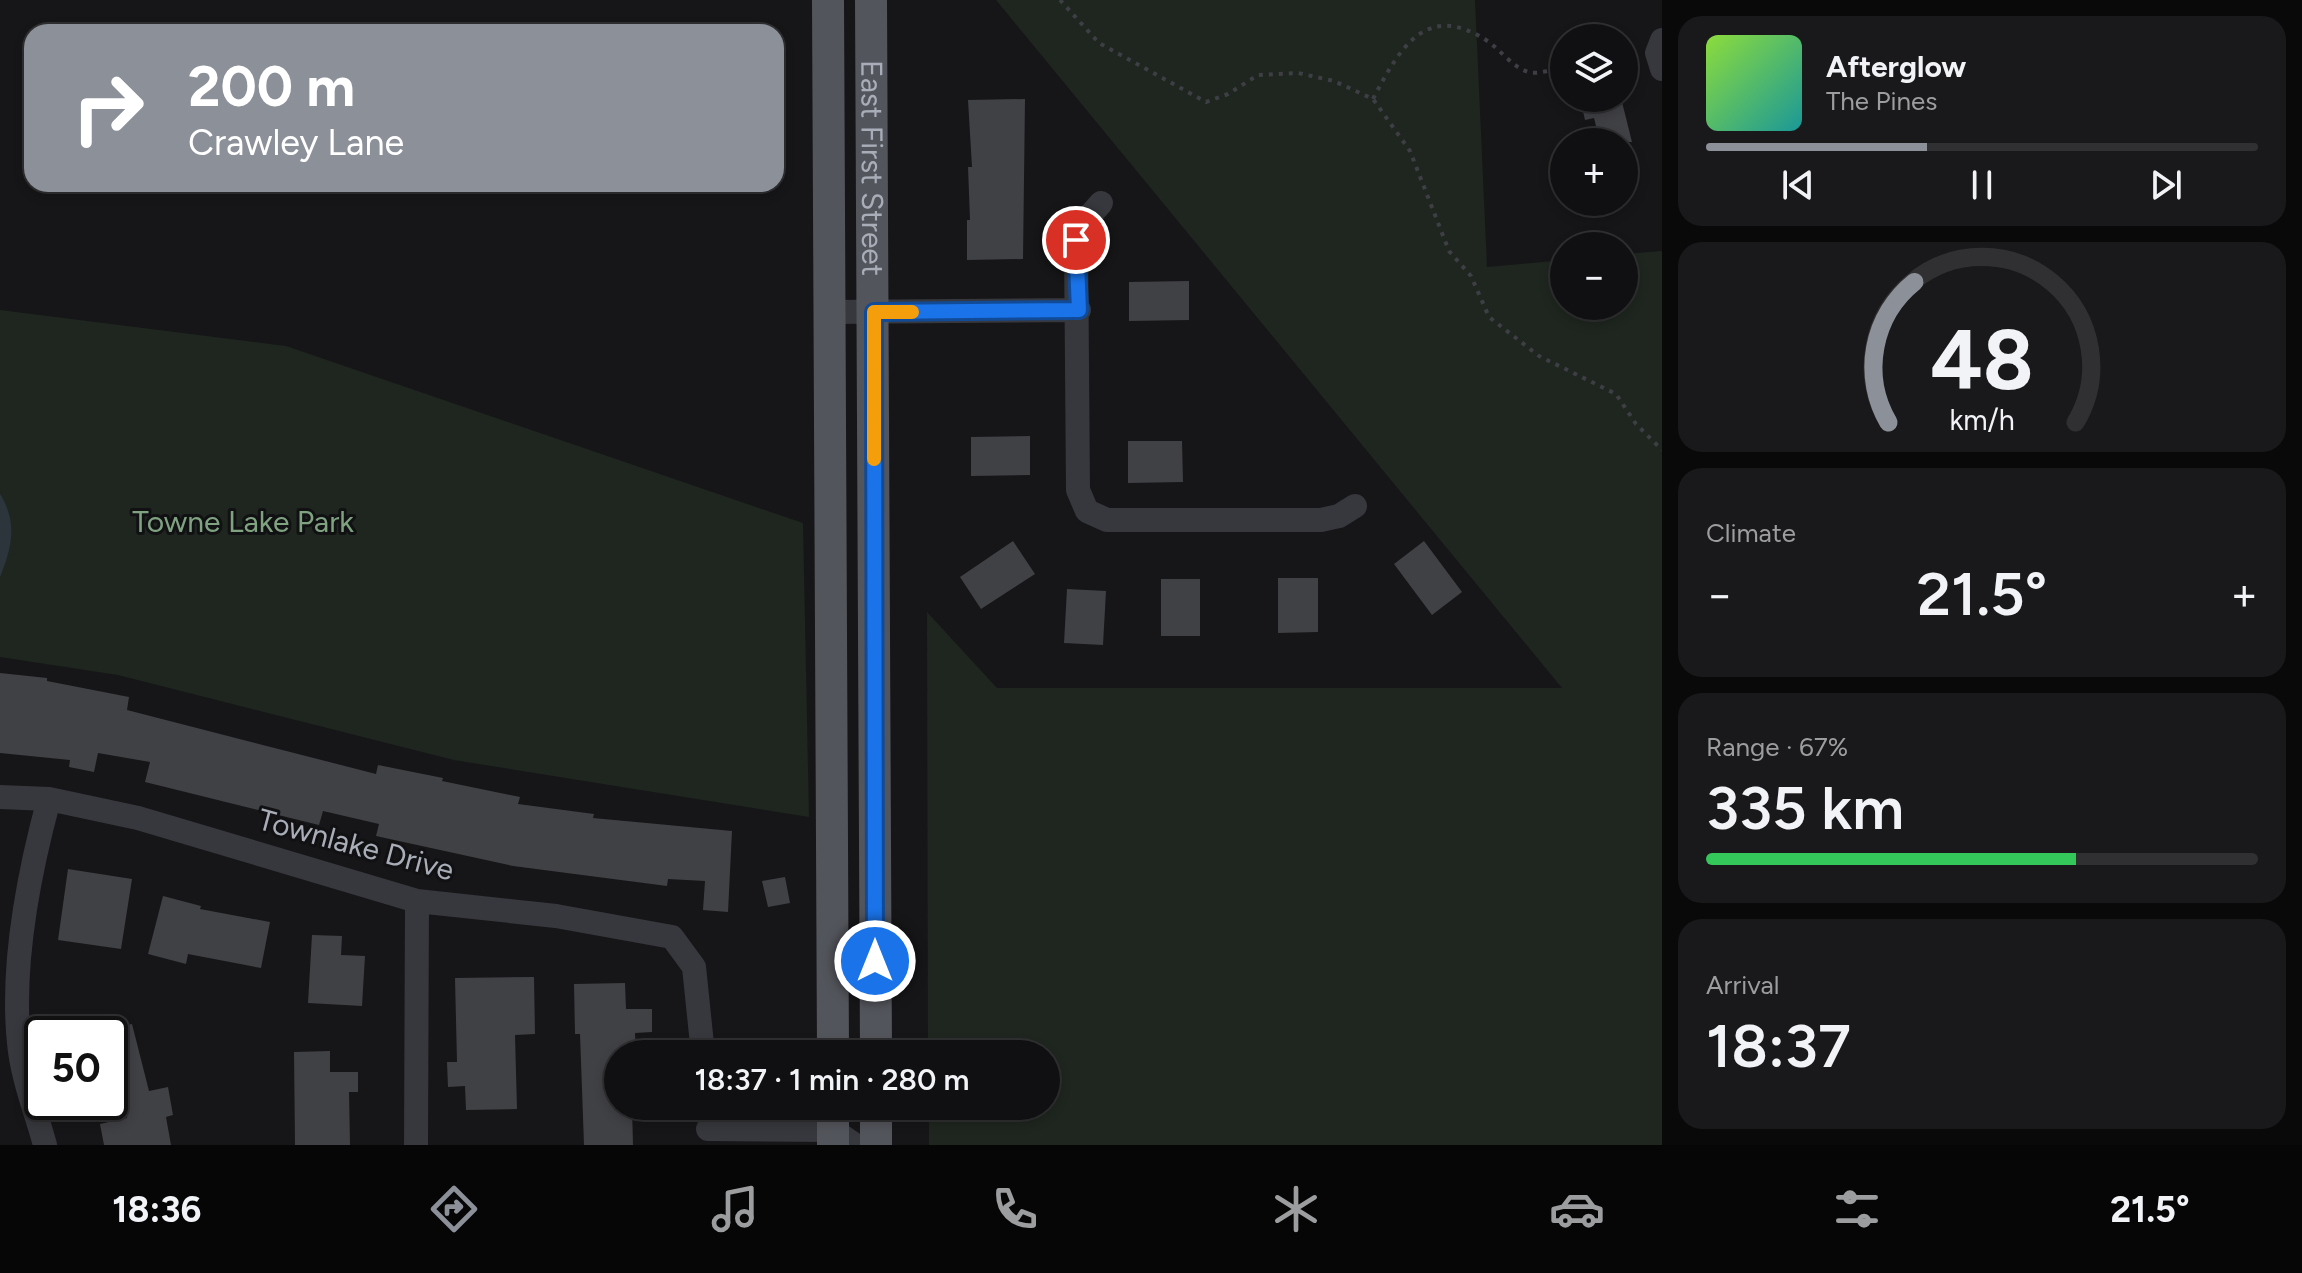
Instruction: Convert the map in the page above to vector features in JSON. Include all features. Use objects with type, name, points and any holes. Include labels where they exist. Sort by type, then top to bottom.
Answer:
[{"type":"main road","name":"East First Street","points":[[828,0],[833,1040]]},
{"type":"main road","name":"East First Street","points":[[871,0],[876,1040]]},
{"type":"main road","points":[[876,1120],[876,1145]]},
{"type":"street","points":[[1662,40],[1657,53],[1662,69]]},
{"type":"street","points":[[1101,203],[1079,228],[1076,240],[1079,310],[1078,490],[1087,511],[1107,520],[1321,520],[1339,516],[1355,506]]},
{"type":"street","points":[[830,312],[1079,310]]},
{"type":"street","name":"Townlake Drive","points":[[0,797],[49,799],[138,818],[417,901],[556,916],[672,937],[694,967],[702,1040]]},
{"type":"street","points":[[45,1145],[19,1047],[16,985],[40,832],[49,799]]},
{"type":"street","points":[[416,1145],[417,901]]},
{"type":"street","points":[[707,1127],[838,1131]]},
{"type":"path","points":[[1060,0],[1099,43],[1206,102],[1228,94],[1258,75],[1298,73],[1334,81],[1373,99],[1410,151],[1449,251],[1471,276],[1489,317],[1539,356],[1616,394],[1636,424],[1662,450]]},
{"type":"path","points":[[1373,99],[1394,58],[1413,36],[1446,21],[1471,28],[1515,66],[1531,73],[1550,69]]},
{"type":"green space","points":[[996,0],[1475,0],[1487,267],[1550,261],[1550,320],[1638,320],[1638,253],[1662,251],[1662,1145],[929,1145],[929,1120],[1060,1120],[1060,1040],[928,1040],[927,612],[997,688],[1562,688]]},
{"type":"green space","name":"Towne Lake Park","points":[[0,310],[286,346],[803,523],[809,817],[454,760],[118,675],[0,657]]},
{"type":"shaded area","points":[[0,494],[9,515],[11,535],[0,577]]},
{"type":"building","points":[[1025,99],[1023,259],[967,260],[967,220],[970,220],[968,167],[972,167],[968,100]]},
{"type":"building","points":[[1583,112],[1624,112],[1628,128],[1596,128],[1594,118],[1585,120]]},
{"type":"building","points":[[1189,281],[1189,320],[1129,321],[1129,282]]},
{"type":"building","points":[[1030,436],[1030,475],[971,476],[971,437]]},
{"type":"building","points":[[1128,441],[1182,441],[1183,482],[1128,483]]},
{"type":"building","points":[[1013,541],[1035,574],[981,609],[960,577]]},
{"type":"building","points":[[1424,541],[1462,592],[1432,615],[1394,564]]},
{"type":"building","points":[[1278,578],[1318,578],[1318,632],[1278,633]]},
{"type":"building","points":[[1161,579],[1200,579],[1200,636],[1161,636]]},
{"type":"building","points":[[1067,589],[1106,591],[1103,645],[1064,643]]},
{"type":"building","points":[[0,673],[47,678],[47,681],[129,697],[127,710],[376,774],[378,765],[520,797],[518,804],[594,814],[593,818],[732,831],[728,912],[703,910],[705,881],[668,879],[667,886],[513,866],[376,836],[379,824],[323,811],[319,825],[145,782],[150,762],[98,753],[94,772],[69,767],[70,760],[0,753]]},
{"type":"building","points":[[68,869],[132,879],[121,949],[58,940]]},
{"type":"building","points":[[785,877],[790,903],[768,907],[762,881]]},
{"type":"building","points":[[163,896],[201,906],[200,909],[270,922],[261,968],[188,954],[186,964],[148,954]]},
{"type":"building","points":[[312,935],[342,936],[341,955],[365,956],[362,1006],[308,1003]]},
{"type":"building","points":[[534,977],[535,1034],[515,1035],[517,1109],[466,1110],[465,1086],[448,1087],[447,1062],[457,1062],[455,978]]},
{"type":"building","points":[[625,983],[626,1009],[652,1009],[652,1032],[635,1033],[635,1040],[604,1040],[604,1120],[632,1120],[633,1145],[584,1145],[580,1034],[575,1034],[574,984]]},
{"type":"building","points":[[132,1024],[149,1091],[168,1087],[173,1115],[166,1117],[171,1145],[104,1145],[100,1124],[128,1120],[128,1025]]},
{"type":"building","points":[[330,1051],[330,1072],[358,1072],[358,1092],[349,1092],[350,1145],[295,1145],[294,1052]]},
{"type":"slow traffic","points":[[874,459],[874,312],[912,312]]},
{"type":"route","points":[[875,961],[874,312],[1079,310],[1076,240]]}]
